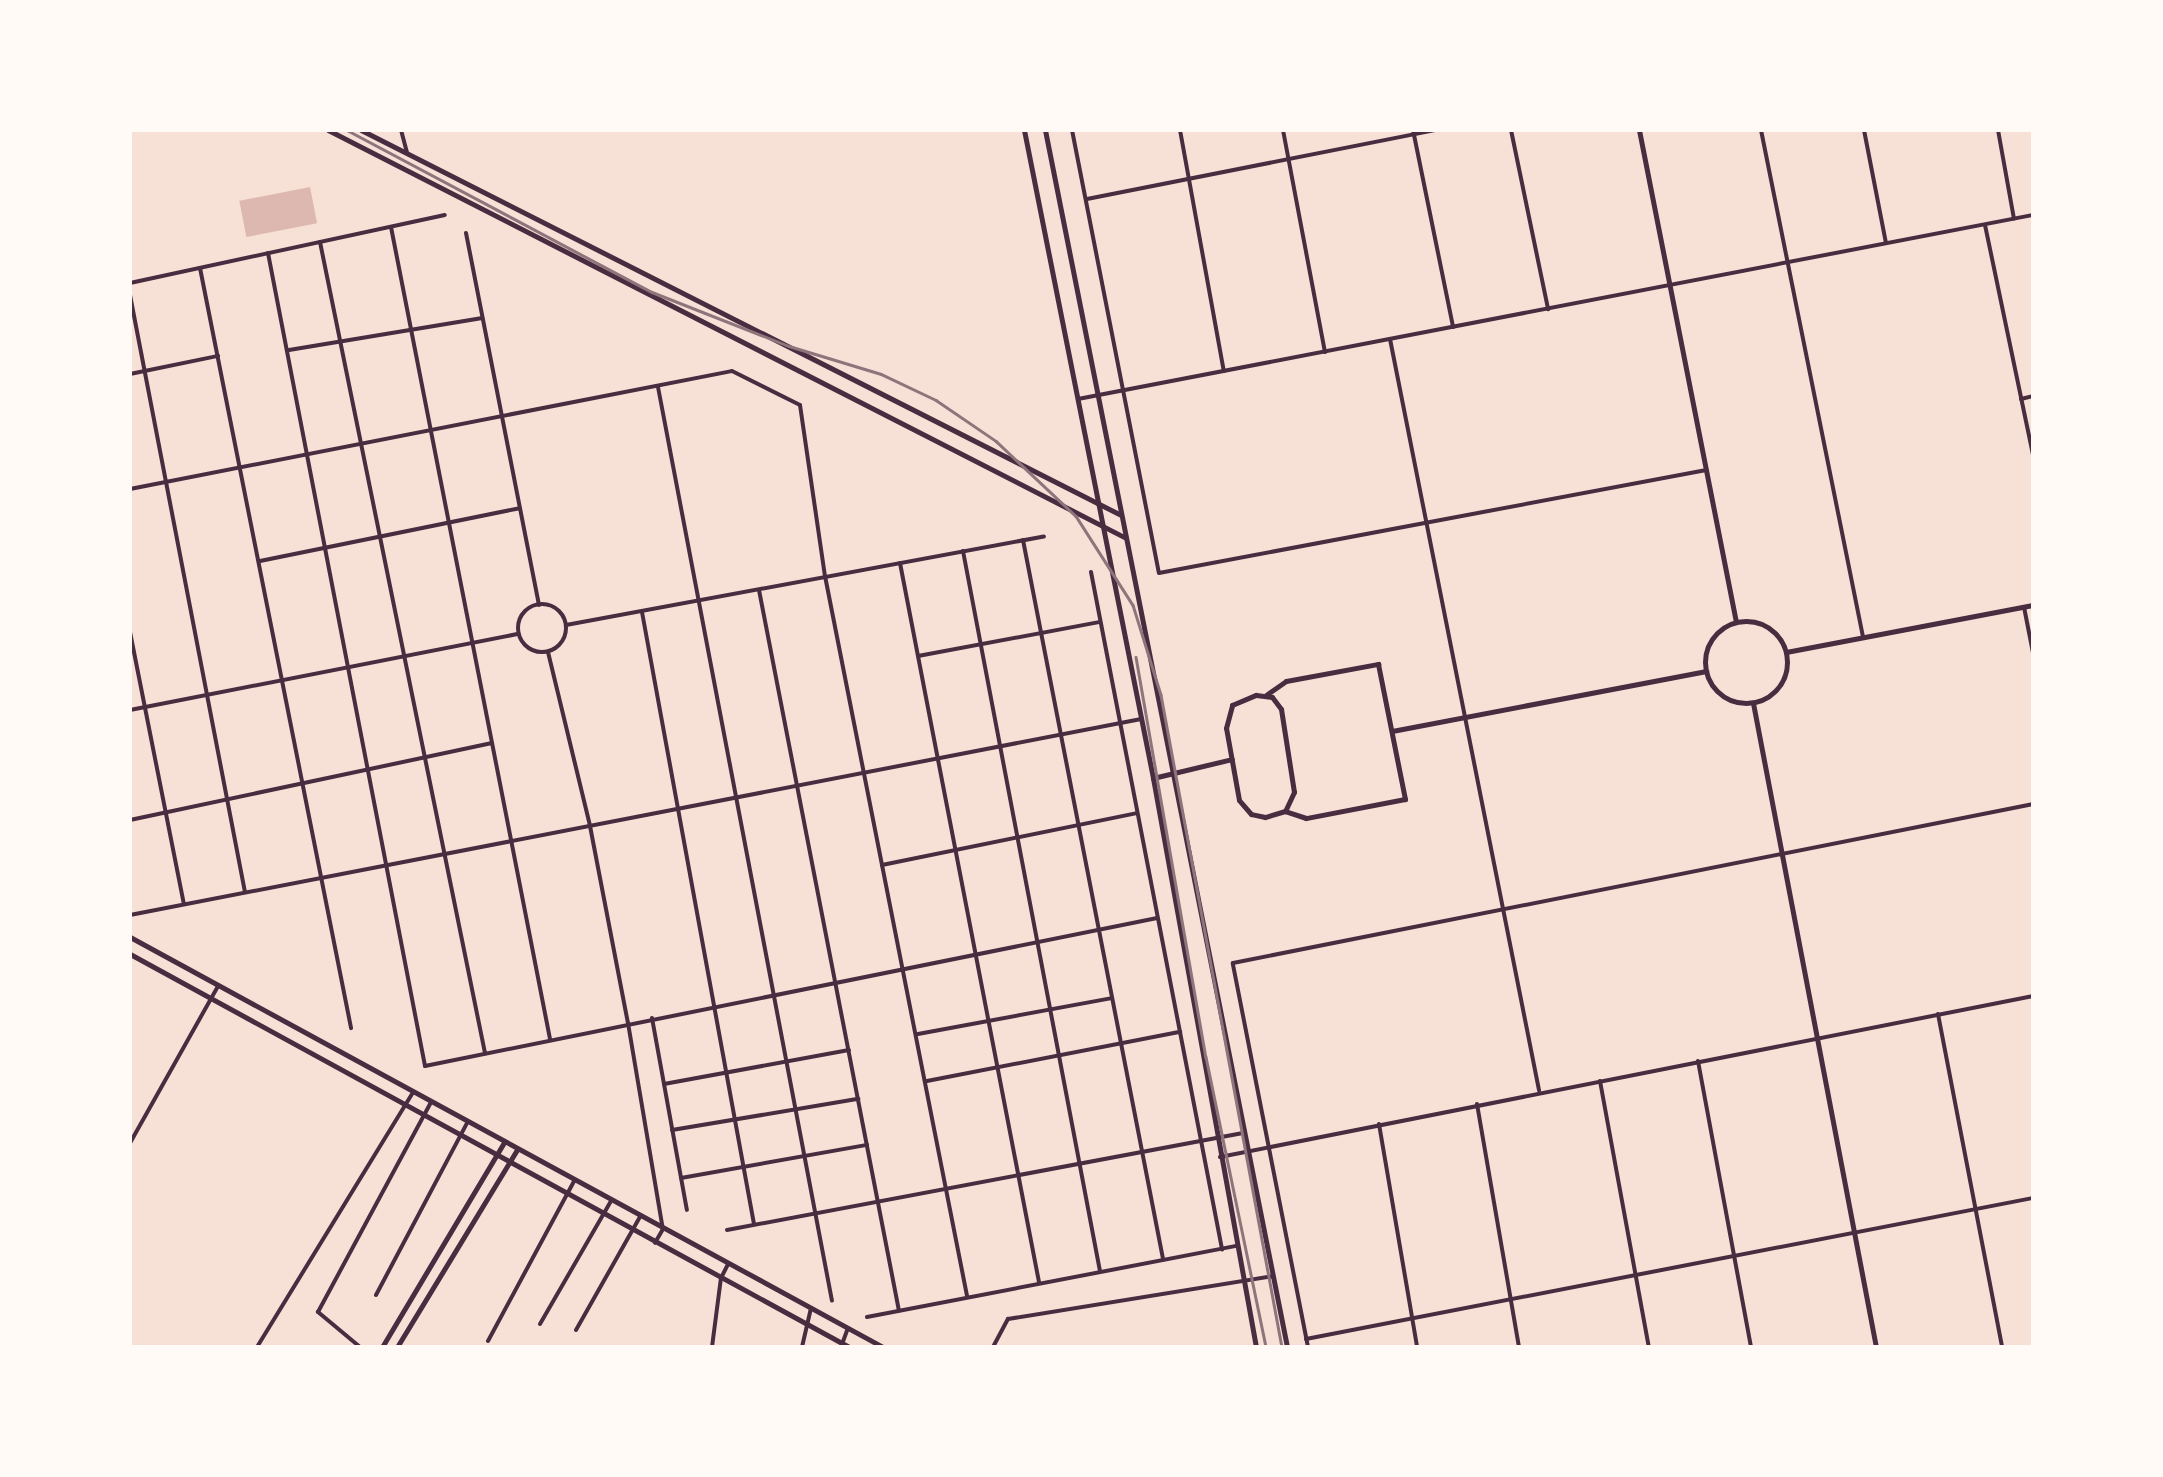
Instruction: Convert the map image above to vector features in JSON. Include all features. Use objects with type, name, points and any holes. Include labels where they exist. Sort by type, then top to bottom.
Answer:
[{"type":"street","points":[[328,130],[1126,538]]},
{"type":"street","points":[[361,130],[1122,515]]},
{"type":"street","points":[[401,130],[406,153]]},
{"type":"street","points":[[1024,130],[1153,778],[1215,1138],[1256,1347]]},
{"type":"street","points":[[1045,130],[1287,1347]]},
{"type":"street","points":[[1072,130],[1159,573],[1706,470]]},
{"type":"street","points":[[1180,130],[1224,371]]},
{"type":"street","points":[[1283,130],[1325,352]]},
{"type":"street","points":[[1086,200],[1436,130]]},
{"type":"street","points":[[1511,130],[1548,309]]},
{"type":"street","points":[[1639,130],[1736,622]]},
{"type":"street","points":[[1761,130],[1863,638]]},
{"type":"street","points":[[1864,130],[1886,244]]},
{"type":"street","points":[[1998,130],[2014,219]]},
{"type":"street","points":[[1414,132],[1453,327]]},
{"type":"street","points":[[130,283],[445,215]]},
{"type":"street","points":[[1078,400],[2033,216]]},
{"type":"street","points":[[1985,225],[2033,454]]},
{"type":"street","points":[[391,227],[550,1040]]},
{"type":"street","points":[[466,233],[539,604]]},
{"type":"street","points":[[320,242],[485,1053]]},
{"type":"street","points":[[268,253],[425,1066],[1158,918]]},
{"type":"street","points":[[200,268],[351,1028]]},
{"type":"street","points":[[130,295],[245,892]]},
{"type":"street","points":[[287,350],[482,318]]},
{"type":"street","points":[[1390,340],[1540,1092]]},
{"type":"street","points":[[130,374],[218,356]]},
{"type":"street","points":[[130,489],[732,371],[800,405],[825,576],[881,865],[906,968],[967,1296]]},
{"type":"street","points":[[658,386],[832,1300]]},
{"type":"street","points":[[2021,399],[2033,396]]},
{"type":"street","points":[[258,561],[520,508]]},
{"type":"street","points":[[566,625],[1044,536]]},
{"type":"street","points":[[1024,540],[1163,1259]]},
{"type":"street","points":[[963,551],[1100,1271]]},
{"type":"street","points":[[900,563],[1040,1282]]},
{"type":"street","points":[[1091,572],[1222,1249]]},
{"type":"street","points":[[759,590],[899,1310]]},
{"type":"street","points":[[539,604],[554,608],[566,625]]},
{"type":"street","points":[[539,604],[520,618],[519,634],[533,651],[548,652],[561,643],[566,625]]},
{"type":"street","points":[[1786,652],[2033,605]]},
{"type":"street","points":[[2024,607],[2033,653]]},
{"type":"street","points":[[642,612],[754,1224]]},
{"type":"street","points":[[918,656],[1099,622]]},
{"type":"street","points":[[1736,622],[1764,625],[1778,636],[1786,652],[1785,675],[1779,686],[1753,702],[1736,702],[1719,693],[1706,670],[1712,639],[1736,622]]},
{"type":"street","points":[[130,632],[184,904]]},
{"type":"street","points":[[130,710],[519,634]]},
{"type":"street","points":[[548,652],[590,826],[628,1023],[664,1230],[655,1243]]},
{"type":"street","points":[[1378,664],[1392,731],[1405,798],[1306,818],[1286,811],[1265,816],[1244,810],[1226,728],[1232,705],[1266,695],[1286,681],[1378,664]]},
{"type":"street","points":[[1392,731],[1706,670]]},
{"type":"street","points":[[1266,695],[1277,702],[1283,717],[1294,792],[1286,811]]},
{"type":"street","points":[[1753,702],[1876,1347]]},
{"type":"street","points":[[130,915],[1141,718]]},
{"type":"street","points":[[130,820],[492,744]]},
{"type":"street","points":[[1153,778],[1232,759]]},
{"type":"street","points":[[1308,1347],[1233,962],[2033,804]]},
{"type":"street","points":[[881,865],[1136,813]]},
{"type":"street","points":[[130,937],[883,1347]]},
{"type":"street","points":[[130,954],[404,1108],[849,1347]]},
{"type":"street","points":[[130,1143],[219,986]]},
{"type":"street","points":[[1220,1157],[2033,997]]},
{"type":"street","points":[[918,1034],[1112,998]]},
{"type":"street","points":[[1938,1014],[2002,1347]]},
{"type":"street","points":[[652,1018],[687,1210]]},
{"type":"street","points":[[926,1081],[1180,1032]]},
{"type":"street","points":[[664,1084],[848,1050]]},
{"type":"street","points":[[1698,1061],[1751,1347]]},
{"type":"street","points":[[1600,1080],[1649,1347]]},
{"type":"street","points":[[256,1347],[413,1092]]},
{"type":"street","points":[[672,1130],[858,1099]]},
{"type":"street","points":[[360,1347],[318,1312],[430,1102]]},
{"type":"street","points":[[1477,1104],[1519,1347]]},
{"type":"street","points":[[376,1296],[468,1122]]},
{"type":"street","points":[[1378,1124],[1417,1347]]},
{"type":"street","points":[[727,1230],[1244,1132]]},
{"type":"street","points":[[382,1347],[504,1142]]},
{"type":"street","points":[[681,1178],[867,1145]]},
{"type":"street","points":[[397,1347],[517,1150]]},
{"type":"street","points":[[488,1341],[574,1181]]},
{"type":"street","points":[[1306,1338],[2033,1198]]},
{"type":"street","points":[[540,1324],[611,1201]]},
{"type":"street","points":[[576,1330],[640,1216]]},
{"type":"street","points":[[868,1316],[1237,1246]]},
{"type":"street","points":[[712,1347],[721,1278],[728,1264]]},
{"type":"street","points":[[993,1347],[1008,1320],[1272,1276]]},
{"type":"street","points":[[802,1347],[804,1323],[811,1308]]},
{"type":"street","points":[[841,1345],[848,1328]]},
{"type":"shaded area","points":[[310,187],[317,223],[246,237],[239,201]]},
{"type":"railway","points":[[347,130],[652,292],[789,346],[881,374],[936,400],[996,441],[1076,516],[1133,605],[1161,695],[1282,1347]]},
{"type":"railway","points":[[1136,657],[1206,1057],[1266,1347]]}]
